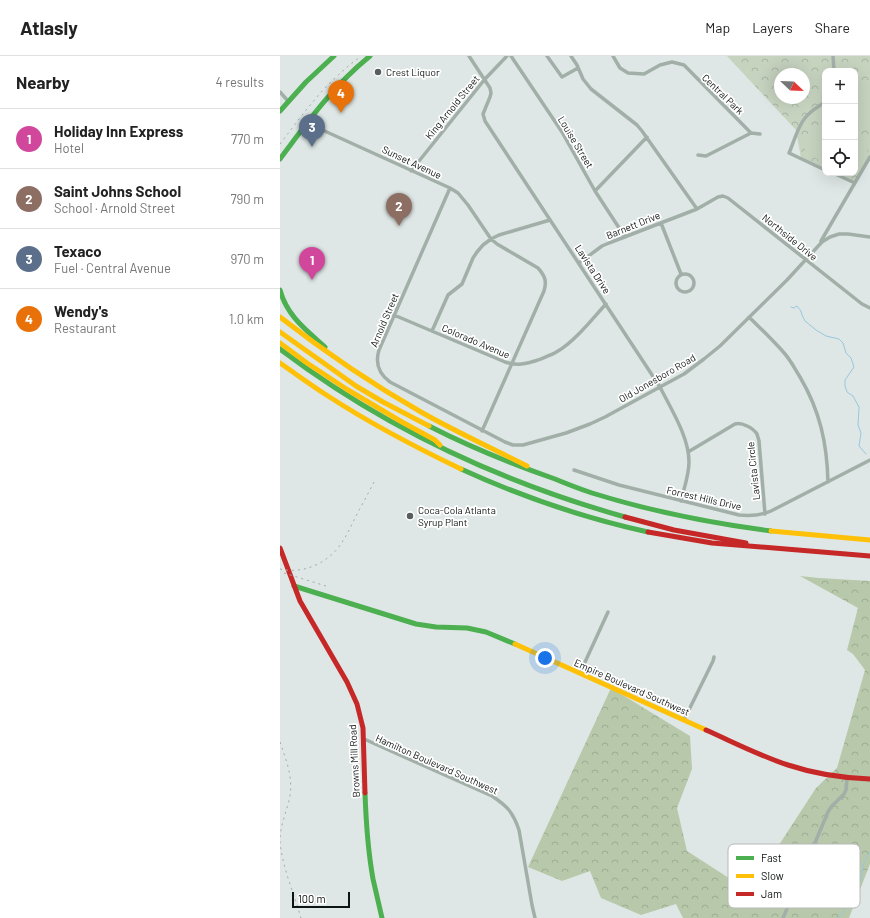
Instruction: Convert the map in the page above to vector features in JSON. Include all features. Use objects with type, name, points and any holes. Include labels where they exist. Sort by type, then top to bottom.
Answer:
[{"type":"main road","points":[[280,111],[315,73],[334,56]]},
{"type":"main road","points":[[280,159],[335,87],[370,56]]},
{"type":"main road","points":[[280,290],[282,300],[296,321],[344,364]]},
{"type":"main road","points":[[280,317],[314,343],[372,383],[421,412],[548,477]]},
{"type":"main road","points":[[280,332],[342,377],[426,425],[471,447],[509,463],[571,486],[644,507],[720,523],[781,532],[870,540]]},
{"type":"main road","points":[[280,343],[348,390],[435,440],[442,448]]},
{"type":"main road","points":[[280,349],[347,396],[394,423],[442,448],[524,484],[590,508],[653,525],[726,540],[786,549]]},
{"type":"main road","points":[[280,364],[371,423],[434,457],[493,483],[574,512],[641,530],[724,545],[870,556]]},
{"type":"main road","name":"Browns Mill Road","points":[[280,548],[294,586],[308,616],[352,693],[360,716],[364,739],[365,792],[369,842],[382,918]]},
{"type":"main road","name":"Empire Boulevard Southwest","points":[[294,586],[416,624],[436,627],[467,628],[486,632],[776,761],[792,767],[830,776],[870,779]]},
{"type":"street","name":"Lavista Drive","points":[[470,56],[490,88],[490,97],[483,114],[485,121],[660,387],[683,434],[688,452],[688,470],[681,501]]},
{"type":"street","name":"King Arnold Street","points":[[411,171],[485,79],[507,56]]},
{"type":"street","name":"Louise Street","points":[[511,56],[562,132],[595,191],[625,236]]},
{"type":"street","points":[[547,56],[562,77],[578,68]]},
{"type":"street","points":[[572,56],[586,84],[637,125],[697,209]]},
{"type":"street","name":"Central Park","points":[[613,56],[620,68],[628,73],[644,74],[660,65],[672,62],[684,65],[751,133]]},
{"type":"street","points":[[832,56],[834,68]]},
{"type":"street","points":[[280,92],[288,101]]},
{"type":"street","points":[[822,104],[812,110],[805,117],[789,153],[822,169]]},
{"type":"street","name":"Sunset Avenue","points":[[307,123],[458,193],[468,204],[491,239]]},
{"type":"street","points":[[698,155],[706,156],[751,133],[760,134]]},
{"type":"street","points":[[595,191],[647,137]]},
{"type":"street","points":[[822,242],[821,241],[870,157]]},
{"type":"street","points":[[840,176],[855,183]]},
{"type":"street","name":"Arnold Street","points":[[450,188],[378,354],[378,366],[382,375],[390,382],[482,431]]},
{"type":"street","name":"Northside Drive","points":[[697,209],[718,197],[723,196],[728,198],[862,304],[870,308]]},
{"type":"street","name":"Barnett Drive","points":[[579,263],[602,246],[697,209]]},
{"type":"street","points":[[432,331],[448,295],[462,284],[477,252],[483,245],[499,235],[550,220]]},
{"type":"street","points":[[661,223],[681,274]]},
{"type":"street","name":"Old Jonesboro Road","points":[[482,431],[513,445],[523,445],[566,434],[590,424],[684,374],[704,359],[720,346],[822,242],[839,234],[870,237]]},
{"type":"street","points":[[482,431],[546,286],[546,280],[543,273],[538,268],[491,239]]},
{"type":"street","points":[[681,274],[687,274],[694,280],[694,287],[690,291],[684,293],[678,290],[675,284],[676,278],[681,274]]},
{"type":"street","name":"Colorado Avenue","points":[[394,315],[511,364],[519,365],[526,364],[559,351],[580,332],[606,304]]},
{"type":"street","points":[[749,317],[786,354],[807,390],[817,413],[824,436],[828,482]]},
{"type":"street","name":"Lavista Circle","points":[[688,452],[735,424],[742,424],[753,430],[759,441],[765,514]]},
{"type":"street","name":"Forrest Hills Drive","points":[[574,470],[619,485],[681,501],[739,515],[754,516],[765,514],[870,460]]},
{"type":"street","points":[[580,673],[608,612]]},
{"type":"street","points":[[684,720],[714,657]]},
{"type":"street","name":"Hamilton Boulevard Southwest","points":[[364,739],[492,796],[503,803],[511,812],[519,830],[535,918]]},
{"type":"street","points":[[814,844],[828,812],[846,790],[847,778]]},
{"type":"street","points":[[783,918],[787,908]]},
{"type":"green space","points":[[727,56],[870,56],[870,155],[858,176],[858,68],[822,68],[822,167],[801,158],[796,130]]},
{"type":"green space","points":[[870,88],[870,122],[858,115],[858,92]]},
{"type":"green space","points":[[822,124],[822,161],[812,156],[804,148],[800,139]]},
{"type":"green space","points":[[858,138],[868,151],[858,161]]},
{"type":"green space","points":[[843,176],[858,176],[855,181]]},
{"type":"green space","points":[[800,576],[870,581],[870,864],[860,890],[860,844],[780,844],[816,788],[837,768],[865,670],[853,654],[847,650],[858,608]]},
{"type":"green space","points":[[611,688],[690,736],[692,769],[677,808],[687,851],[728,877],[728,908],[853,908],[849,918],[683,918],[676,904],[641,915],[601,898],[590,871],[562,881],[528,867]]},
{"type":"waterway","points":[[791,307],[794,308],[797,306],[805,321],[816,330],[826,336],[839,339],[843,343],[846,353],[851,358],[854,367],[845,380],[845,386],[847,392],[853,396],[859,407],[858,425],[861,433],[859,446],[866,454]]},
{"type":"waterway","points":[[860,882],[864,862],[870,852]]},
{"type":"waterway","points":[[838,918],[846,908]]},
{"type":"railway","points":[[280,144],[326,87],[361,56]]},
{"type":"railway","points":[[280,569],[296,570],[312,567],[332,554],[338,548],[346,535],[375,480]]},
{"type":"railway","points":[[284,573],[326,586]]},
{"type":"railway","points":[[280,742],[291,782],[289,802],[281,829],[281,851],[301,918]]},
{"type":"traffic: fast","points":[[280,111],[306,82],[334,56]]},
{"type":"traffic: fast","points":[[280,159],[311,118],[344,79],[370,56]]},
{"type":"traffic: fast","points":[[280,290],[292,315],[325,347]]},
{"type":"traffic: fast","points":[[280,349],[319,377],[360,403],[445,449],[533,487],[625,517]]},
{"type":"traffic: fast","points":[[429,426],[491,455],[592,493],[680,516],[771,531]]},
{"type":"traffic: fast","points":[[461,469],[529,497],[576,513],[648,532]]},
{"type":"traffic: fast","points":[[294,586],[416,624],[436,627],[467,628],[486,632],[515,644]]},
{"type":"traffic: fast","points":[[365,793],[370,858],[382,918]]},
{"type":"traffic: slow","points":[[280,317],[349,367],[421,412],[527,466]]},
{"type":"traffic: slow","points":[[280,332],[356,386],[429,426]]},
{"type":"traffic: slow","points":[[280,343],[348,390],[435,440],[440,445]]},
{"type":"traffic: slow","points":[[280,363],[322,392],[377,426],[461,469]]},
{"type":"traffic: slow","points":[[771,531],[870,540]]},
{"type":"traffic: slow","points":[[515,644],[706,730]]},
{"type":"traffic: jam","points":[[625,517],[674,530],[746,543]]},
{"type":"traffic: jam","points":[[648,532],[712,543],[870,556]]},
{"type":"traffic: jam","points":[[280,548],[300,601],[347,682],[357,704],[363,728],[365,793]]},
{"type":"traffic: jam","points":[[706,730],[747,749],[808,771],[849,778],[870,779]]},
{"type":"place","name":"Crest Liquor","points":[[378,72]]},
{"type":"place","name":"Wendy's","points":[[341,113]]},
{"type":"place","name":"Texaco","points":[[312,147]]},
{"type":"place","name":"Saint Johns School","points":[[399,226]]},
{"type":"place","name":"Holiday Inn Express","points":[[312,280]]},
{"type":"place","name":"Coca-Cola Atlanta Syrup Plant","points":[[410,516]]}]
